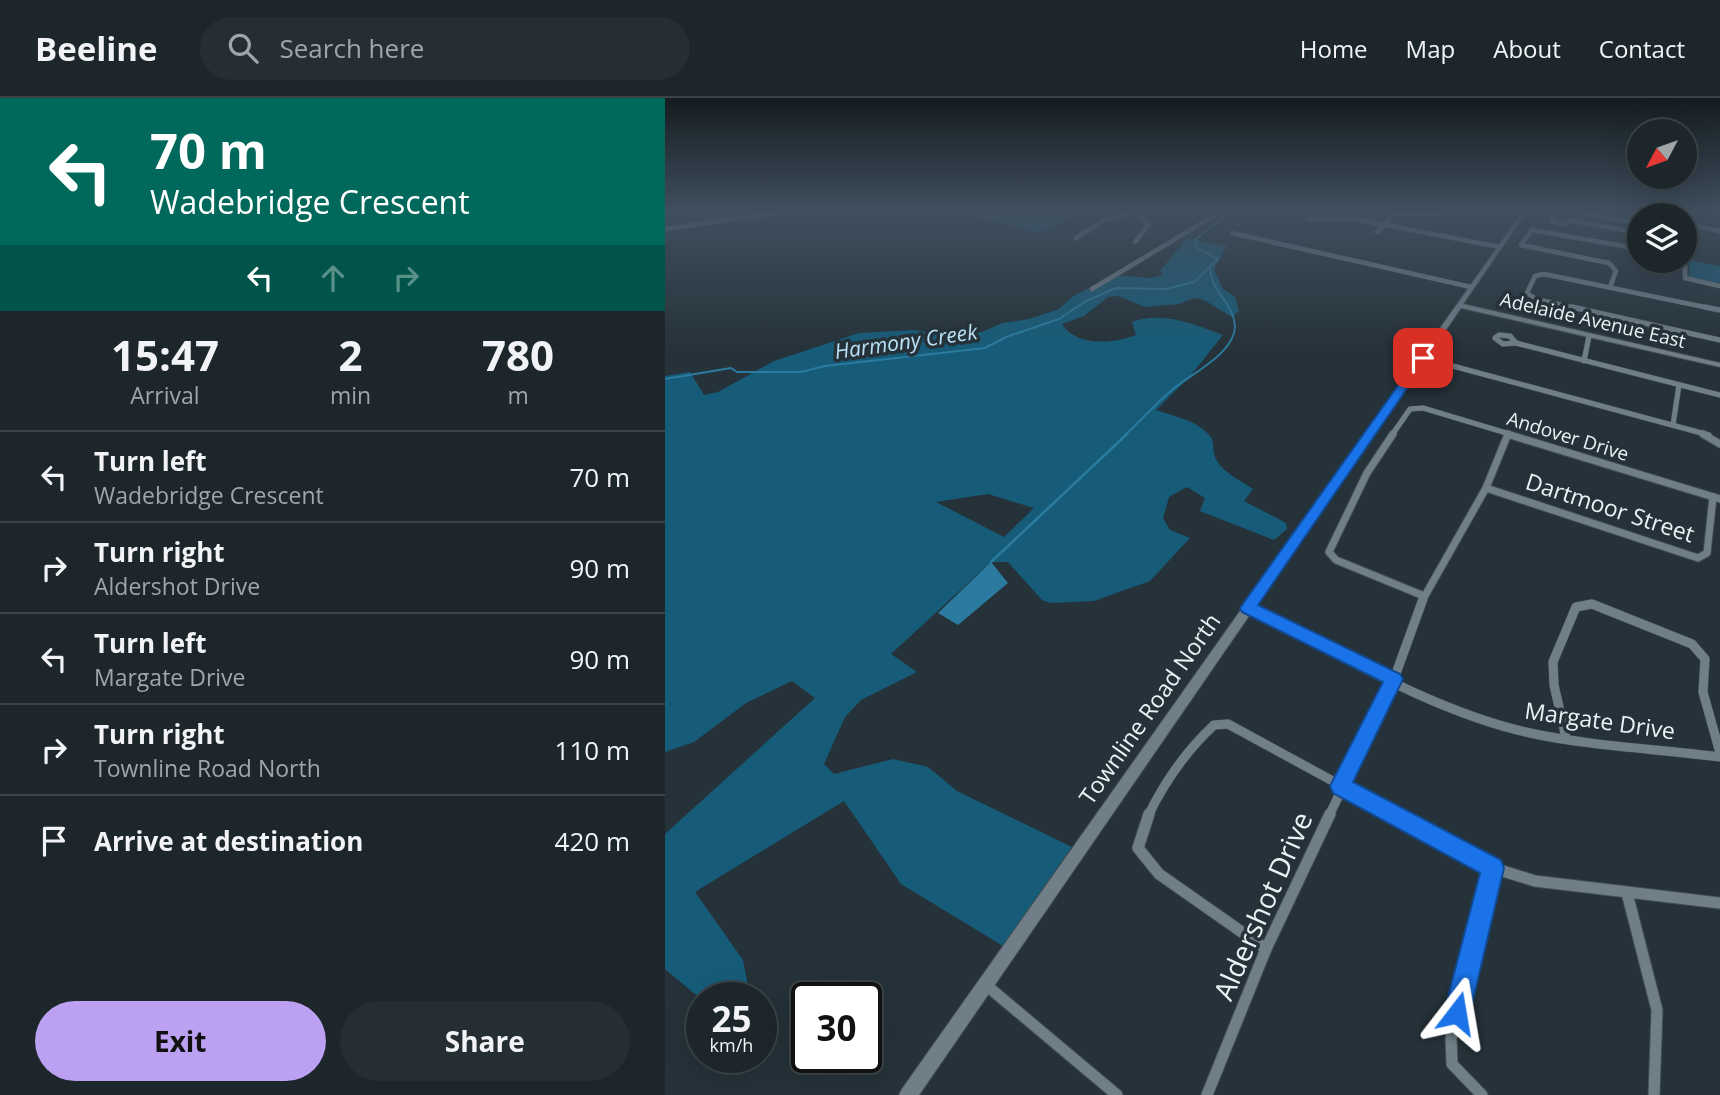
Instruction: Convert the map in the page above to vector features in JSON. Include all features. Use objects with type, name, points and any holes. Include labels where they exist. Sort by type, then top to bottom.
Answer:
[{"type":"main road","name":"Townline Road North","points":[[908,1095],[1492,258]]},
{"type":"main road","name":"Adelaide Avenue East","points":[[1458,305],[1720,365]]},
{"type":"street","points":[[1092,289],[1144,258]]},
{"type":"street","points":[[1341,258],[1471,287]]},
{"type":"street","points":[[1572,258],[1615,267],[1610,287]]},
{"type":"street","points":[[1685,273],[1685,278],[1720,286]]},
{"type":"street","points":[[1720,310],[1548,274],[1535,276],[1528,295],[1720,340]]},
{"type":"street","points":[[1584,360],[1589,336]]},
{"type":"street","points":[[1516,344],[1720,394]]},
{"type":"street","points":[[1423,358],[1711,436],[1720,444]]},
{"type":"street","points":[[1673,425],[1679,385]]},
{"type":"street","name":"Andover Drive","points":[[1425,596],[1336,560],[1329,552],[1367,473],[1407,411],[1423,408],[1716,498]]},
{"type":"street","points":[[1711,436],[1719,433]]},
{"type":"street","name":"Aldershot Drive","points":[[1207,1095],[1266,948],[1340,786],[1394,679],[1425,596],[1459,541],[1486,488],[1508,434]]},
{"type":"street","name":"Dartmoor Street","points":[[1486,488],[1697,558],[1707,553],[1716,498]]},
{"type":"street","points":[[1566,738],[1554,685],[1553,662],[1576,607],[1592,604],[1692,644],[1706,659],[1703,692],[1720,755]]},
{"type":"street","name":"Margate Drive","points":[[1248,608],[1394,679],[1507,727],[1566,738],[1720,755]]},
{"type":"street","points":[[1266,948],[1159,874],[1137,848],[1142,826],[1162,790],[1213,725],[1228,724],[1493,868],[1535,881],[1720,903]]},
{"type":"street","points":[[1482,1095],[1452,1064],[1451,1038],[1493,868]]},
{"type":"street","points":[[1627,893],[1657,1010],[1654,1095]]},
{"type":"street","points":[[986,985],[1117,1095]]},
{"type":"shaded area","points":[[1171,258],[1220,258],[1214,269],[1223,289],[1235,297],[1239,311],[1232,317],[1204,300],[1194,298],[1179,304],[1145,307],[1118,296],[1108,297],[1084,316],[1062,324],[1077,337],[1097,342],[1136,335],[1132,322],[1155,318],[1178,320],[1223,335],[1191,375],[1156,410],[1185,419],[1205,431],[1212,438],[1215,457],[1222,467],[1253,489],[1244,501],[1286,523],[1287,529],[1274,540],[1200,511],[1205,498],[1187,487],[1169,497],[1163,518],[1170,530],[1190,538],[1150,581],[1094,601],[1051,603],[1042,600],[1008,562],[991,562],[891,654],[917,672],[861,700],[845,717],[824,764],[834,774],[893,759],[928,767],[957,791],[1072,847],[1003,946],[901,884],[844,801],[695,892],[743,960],[747,982],[686,982],[686,987],[665,969],[665,834],[815,698],[792,681],[746,703],[694,742],[665,752],[665,376],[690,372],[704,395],[718,392],[774,361],[859,333],[914,330],[952,336],[982,332],[1002,323],[1029,319],[1059,309],[1073,296],[1115,275],[1151,278],[1163,275],[1160,271]],"holes":[[[988,494],[1034,508],[1004,537],[936,502]]]},
{"type":"shaded area","points":[[1697,262],[1720,266],[1720,284],[1689,277],[1689,273],[1697,273]]},
{"type":"shaded area","points":[[991,562],[1008,583],[958,625],[938,613]]},
{"type":"waterway","name":"Harmony Creek","points":[[665,379],[731,368],[737,372],[801,372],[825,366],[985,348],[1006,337],[1059,319],[1086,301],[1116,288],[1166,289],[1194,282],[1218,259],[1215,258]]},
{"type":"waterway","points":[[1125,435],[1172,390],[1228,346],[1233,336],[1234,318],[1214,283],[1210,267]]},
{"type":"waterway","points":[[991,562],[1127,434]]},
{"type":"route","points":[[1423,358],[1248,608],[1394,679],[1340,786],[1493,868],[1457,1013]]}]
